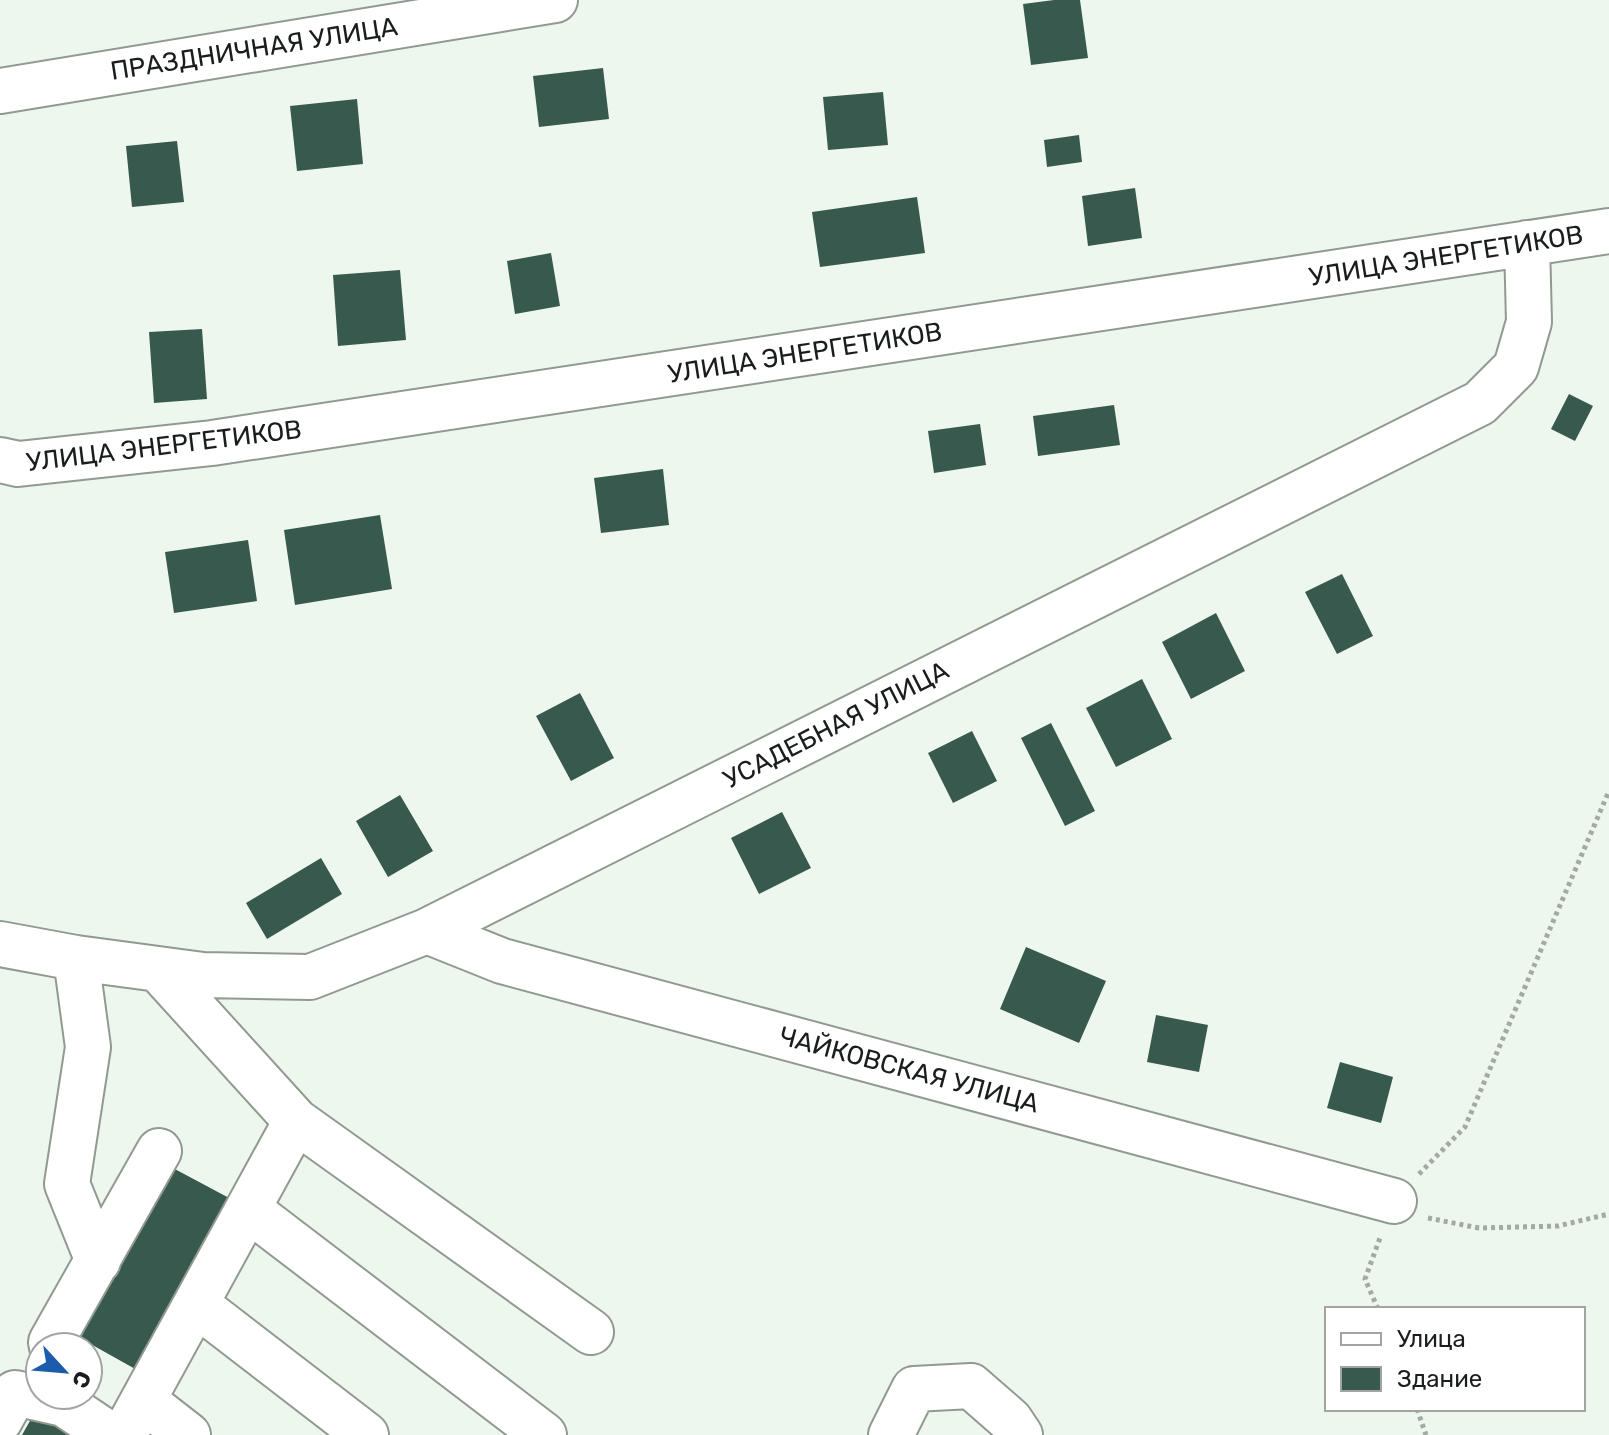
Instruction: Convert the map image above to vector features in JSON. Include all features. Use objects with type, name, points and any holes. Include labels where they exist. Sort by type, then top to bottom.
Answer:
[{"type":"street","name":"ПРАЗДНИЧНАЯ УЛИЦА","points":[[0,91],[555,0]]},
{"type":"street","name":"УЛИЦА ЭНЕРГЕТИКОВ","points":[[0,460],[18,464],[212,443],[1609,231]]},
{"type":"street","name":"УСАДЕБНАЯ УЛИЦА","points":[[0,944],[203,975],[310,977],[427,931],[1480,403],[1516,367],[1529,322],[1527,243]]},
{"type":"street","name":"ЧАЙКОВСКАЯ УЛИЦА","points":[[427,931],[502,961],[1394,1201]]},
{"type":"street","points":[[76,958],[88,1047],[67,1184],[98,1261]]},
{"type":"street","points":[[158,969],[296,1121],[591,1332]]},
{"type":"street","points":[[188,1435],[134,1417],[296,1121]]},
{"type":"street","points":[[57,1331],[159,1151]]},
{"type":"street","points":[[248,1209],[544,1435]]},
{"type":"street","points":[[196,1304],[366,1435]]},
{"type":"street","points":[[891,1435],[914,1389],[971,1386],[1010,1420],[1020,1435]]},
{"type":"street","points":[[0,1420],[15,1393],[24,1394]]},
{"type":"street","points":[[79,1411],[110,1435]]},
{"type":"path","points":[[1377,1307],[1365,1279],[1394,1201],[1465,1127],[1609,791]]},
{"type":"path","points":[[1394,1201],[1426,1217],[1479,1228],[1558,1226],[1609,1214]]},
{"type":"path","points":[[1418,1411],[1426,1435]]},
{"type":"building","points":[[1080,0],[1088,58],[1031,65],[1023,4]]},
{"type":"building","points":[[603,68],[609,119],[539,127],[533,76]]},
{"type":"building","points":[[883,92],[888,145],[828,150],[823,97]]},
{"type":"building","points":[[357,99],[363,164],[297,171],[290,106]]},
{"type":"building","points":[[1079,135],[1082,162],[1047,167],[1044,140]]},
{"type":"building","points":[[177,141],[184,202],[132,207],[126,146]]},
{"type":"building","points":[[1135,188],[1142,238],[1088,246],[1082,196]]},
{"type":"building","points":[[917,197],[925,253],[820,267],[812,212]]},
{"type":"building","points":[[551,253],[560,306],[515,314],[507,261]]},
{"type":"building","points":[[400,270],[406,340],[338,346],[333,275]]},
{"type":"building","points":[[202,329],[207,399],[154,403],[149,332]]},
{"type":"building","points":[[1569,394],[1593,406],[1575,441],[1551,429]]},
{"type":"building","points":[[1114,405],[1120,445],[1038,456],[1033,416]]},
{"type":"building","points":[[980,424],[986,465],[934,473],[928,431]]},
{"type":"building","points":[[663,469],[669,525],[601,533],[594,478]]},
{"type":"building","points":[[380,515],[392,589],[295,605],[284,530]]},
{"type":"building","points":[[248,540],[257,601],[174,613],[165,552]]},
{"type":"building","points":[[1342,574],[1373,636],[1337,654],[1305,592]]},
{"type":"building","points":[[1216,613],[1245,671],[1191,699],[1162,642]]},
{"type":"building","points":[[1142,679],[1172,739],[1116,767],[1086,708]]},
{"type":"building","points":[[580,693],[614,758],[571,781],[536,716]]},
{"type":"building","points":[[1051,723],[1095,811],[1065,826],[1021,738]]},
{"type":"building","points":[[972,731],[997,781],[953,803],[928,753]]},
{"type":"building","points":[[400,795],[433,851],[388,877],[356,821]]},
{"type":"building","points":[[782,812],[811,868],[759,894],[731,838]]},
{"type":"building","points":[[321,858],[342,894],[267,939],[246,903]]},
{"type":"building","points":[[1026,947],[1106,981],[1079,1043],[1000,1009]]},
{"type":"building","points":[[1156,1015],[1208,1025],[1199,1072],[1147,1062]]},
{"type":"building","points":[[1340,1062],[1393,1077],[1381,1123],[1327,1108]]},
{"type":"building","points":[[171,1167],[231,1199],[137,1370],[104,1352],[104,1331],[81,1331]]},
{"type":"building","points":[[35,1412],[76,1435],[22,1435]]}]
